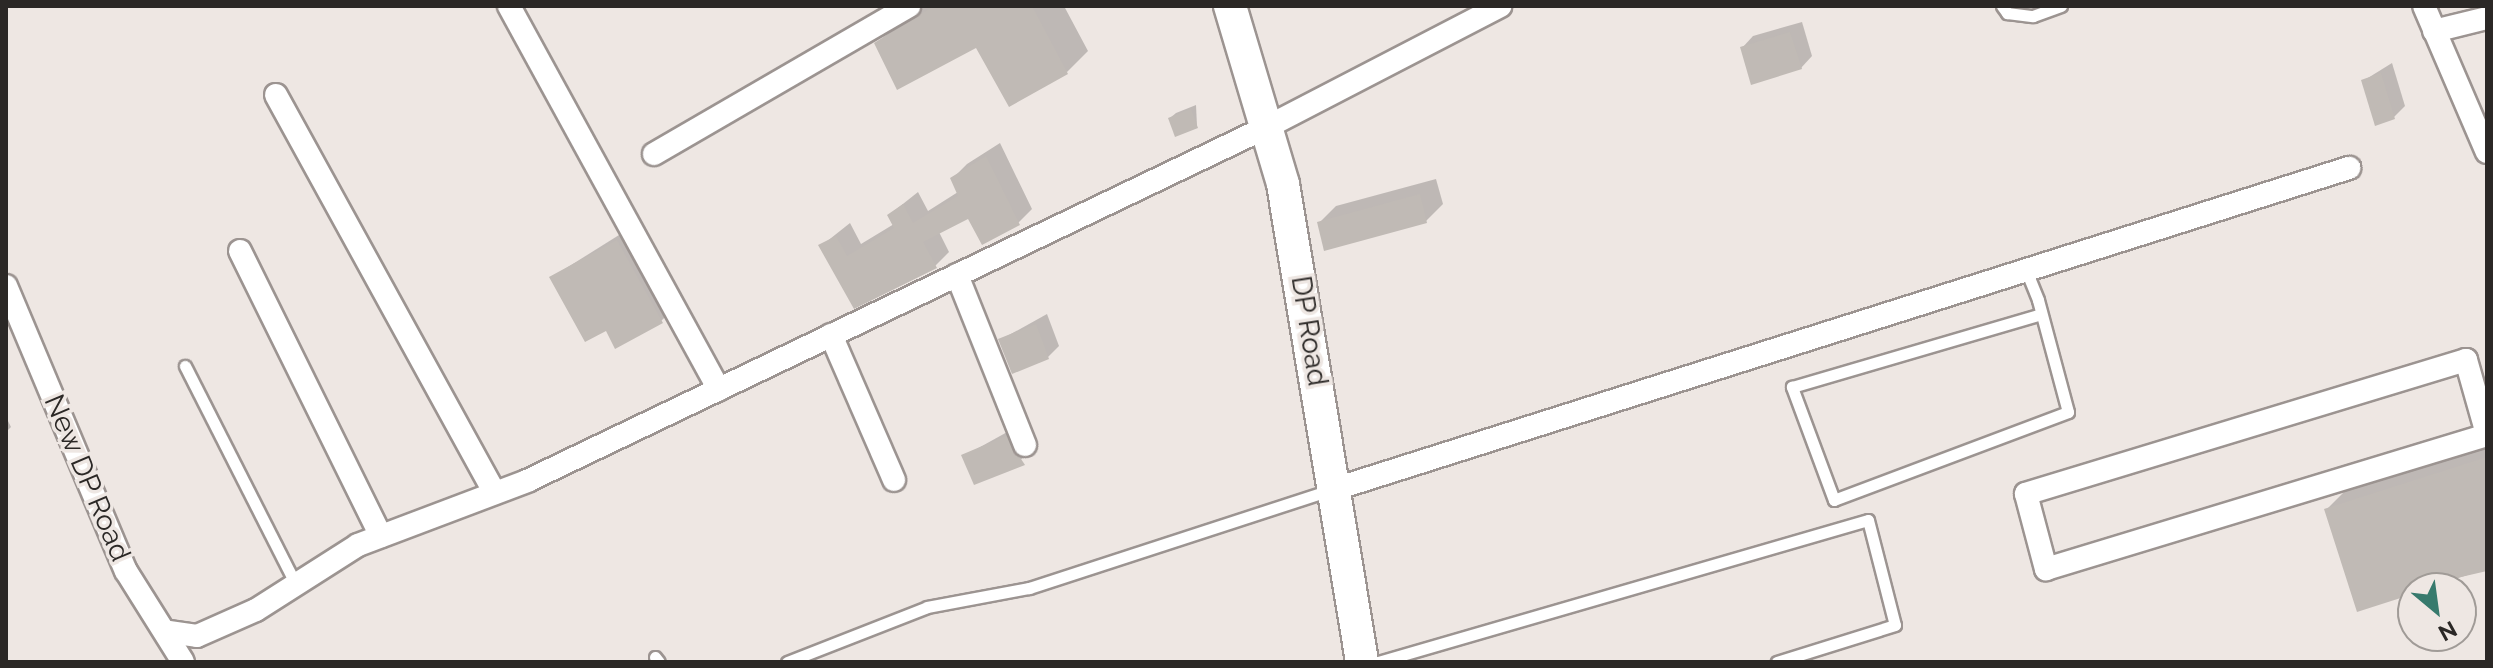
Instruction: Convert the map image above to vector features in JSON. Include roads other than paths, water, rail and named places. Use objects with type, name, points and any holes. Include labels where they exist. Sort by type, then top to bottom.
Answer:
[{"type":"street","points":[[509,6],[719,389]]},
{"type":"street","points":[[654,154],[909,6]]},
{"type":"street","name":"DP Road","points":[[1230,6],[1267,127],[1300,269],[1362,662]]},
{"type":"street","points":[[169,632],[197,636],[296,585],[381,536],[495,493],[719,389],[1267,127],[1500,6]]},
{"type":"street","points":[[2424,6],[2485,142]]},
{"type":"street","points":[[2434,31],[2487,18]]},
{"type":"street","points":[[276,95],[495,493]]},
{"type":"street","points":[[1335,489],[2349,168]]},
{"type":"street","points":[[240,251],[381,536]]},
{"type":"street","points":[[957,275],[1025,445]]},
{"type":"street","name":"New DP Road","points":[[7,294],[126,571],[169,632],[183,662]]},
{"type":"street","points":[[831,335],[894,480]]},
{"type":"street","points":[[2466,360],[2487,435],[2046,569],[2026,494],[2466,360]]},
{"type":"lane","points":[[2002,6],[2033,16],[2061,6]]},
{"type":"lane","points":[[2026,270],[2041,314],[2068,412],[1834,500],[1792,387],[2041,314]]},
{"type":"lane","points":[[185,366],[296,585]]},
{"type":"lane","points":[[787,662],[880,621],[1029,588],[1335,489]]},
{"type":"lane","points":[[1378,662],[1868,520],[1895,625],[1777,662]]}]
